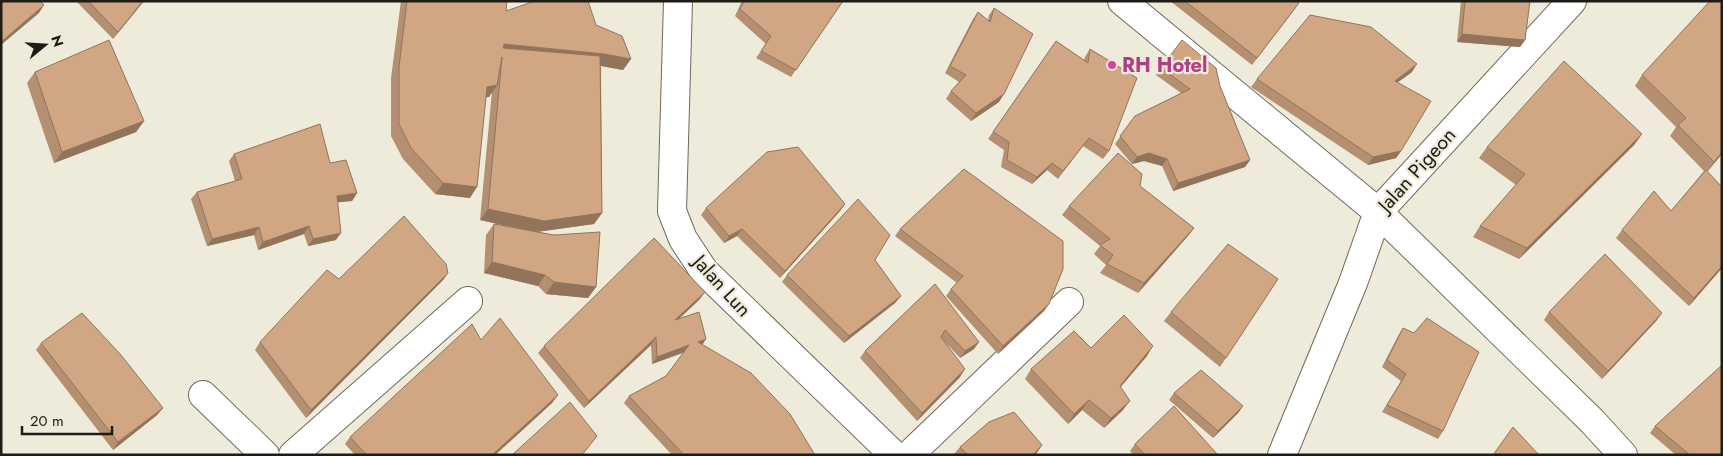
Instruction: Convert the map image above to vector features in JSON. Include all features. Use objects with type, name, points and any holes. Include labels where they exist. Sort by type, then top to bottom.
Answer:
[{"type":"street","name":"Jalan Lun","points":[[678,1],[672,211],[683,239],[704,271],[894,455]]},
{"type":"street","points":[[1122,1],[1378,212],[1593,422],[1623,455]]},
{"type":"street","name":"Jalan Pigeon","points":[[1282,455],[1353,283],[1378,212],[1572,1]]},
{"type":"street","points":[[293,455],[468,301]]},
{"type":"street","points":[[909,455],[1069,302]]},
{"type":"street","points":[[203,395],[265,455]]},
{"type":"building","points":[[1,1],[40,1],[44,5],[1,42]]},
{"type":"building","points":[[88,1],[143,1],[118,32]]},
{"type":"building","points":[[407,1],[507,1],[506,11],[535,1],[588,1],[596,25],[622,36],[631,59],[604,54],[504,44],[503,48],[600,56],[602,213],[544,221],[488,209],[502,57],[497,85],[487,87],[477,187],[443,183],[411,148],[399,124],[399,67]]},
{"type":"building","points":[[744,1],[843,1],[796,70],[761,51],[771,36],[740,9]]},
{"type":"building","points":[[1185,1],[1297,1],[1299,3],[1257,58]]},
{"type":"building","points":[[1465,1],[1530,1],[1525,40],[1462,34]]},
{"type":"building","points":[[1710,1],[1722,1],[1722,152],[1714,162],[1678,125],[1686,118],[1642,75]]},
{"type":"building","points":[[994,8],[1033,34],[1004,94],[976,113],[951,91],[966,75],[950,66],[978,12],[990,22]]},
{"type":"building","points":[[1310,15],[1371,27],[1417,64],[1395,81],[1431,101],[1401,151],[1373,157],[1257,79]]},
{"type":"building","points":[[109,40],[144,121],[62,152],[35,72]]},
{"type":"building","points":[[1182,40],[1216,68],[1220,86],[1250,160],[1178,183],[1167,159],[1149,153],[1137,157],[1120,136],[1135,116],[1190,89],[1161,68]]},
{"type":"building","points":[[1056,41],[1088,63],[1090,49],[1137,78],[1109,151],[1089,138],[1063,171],[1052,163],[1037,177],[1007,160],[1009,142],[993,132]]},
{"type":"building","points":[[1564,61],[1642,134],[1527,248],[1480,226],[1525,174],[1487,147]]},
{"type":"building","points":[[320,124],[330,163],[346,160],[357,193],[337,196],[341,233],[313,239],[309,226],[263,242],[259,227],[212,239],[197,192],[242,179],[234,154]]},
{"type":"building","points":[[798,147],[845,204],[785,271],[742,229],[729,236],[706,208],[767,152]]},
{"type":"building","points":[[1118,153],[1142,174],[1140,186],[1194,228],[1144,283],[1107,264],[1113,255],[1100,245],[1110,239],[1069,206]]},
{"type":"building","points":[[964,169],[1063,241],[1063,269],[1049,304],[1003,346],[951,289],[963,276],[900,229]]},
{"type":"building","points":[[1706,170],[1722,187],[1722,266],[1694,298],[1622,230],[1654,191],[1671,211]]},
{"type":"building","points":[[858,199],[890,235],[875,260],[901,296],[849,336],[787,275]]},
{"type":"building","points":[[404,216],[446,264],[448,273],[311,410],[260,342],[327,270],[339,279]]},
{"type":"building","points":[[494,224],[554,235],[600,232],[596,287],[554,282],[545,275],[492,262]]},
{"type":"building","points":[[654,238],[705,292],[675,320],[699,312],[706,339],[698,342],[751,373],[790,414],[815,455],[684,455],[629,396],[666,376],[689,345],[657,357],[656,337],[589,401],[544,346]]},
{"type":"building","points":[[1228,244],[1278,279],[1226,358],[1171,312]]},
{"type":"building","points":[[1605,254],[1662,313],[1608,371],[1549,312]]},
{"type":"building","points":[[935,284],[979,342],[965,351],[945,330],[941,337],[965,369],[922,413],[865,351]]},
{"type":"building","points":[[82,313],[121,355],[163,408],[118,442],[41,343]]},
{"type":"building","points":[[1124,315],[1153,346],[1120,386],[1130,401],[1111,418],[1089,400],[1074,414],[1031,369],[1074,331],[1091,348]]},
{"type":"building","points":[[500,318],[558,395],[492,455],[367,455],[350,437],[472,324],[481,340]]},
{"type":"building","points":[[1427,318],[1479,352],[1443,431],[1387,405],[1406,374],[1387,360],[1403,328],[1414,333]]},
{"type":"building","points":[[1722,365],[1722,455],[1690,455],[1655,426]]},
{"type":"building","points":[[1201,370],[1243,406],[1218,431],[1174,393]]},
{"type":"building","points":[[570,402],[597,436],[582,455],[512,455]]},
{"type":"building","points":[[1174,406],[1216,455],[1145,455],[1135,444]]},
{"type":"building","points":[[1014,412],[1042,445],[1033,455],[968,455],[960,447],[989,422]]},
{"type":"building","points":[[1513,427],[1539,455],[1493,455]]},
{"type":"place","name":"RH Hotel","points":[[1112,65]]}]
